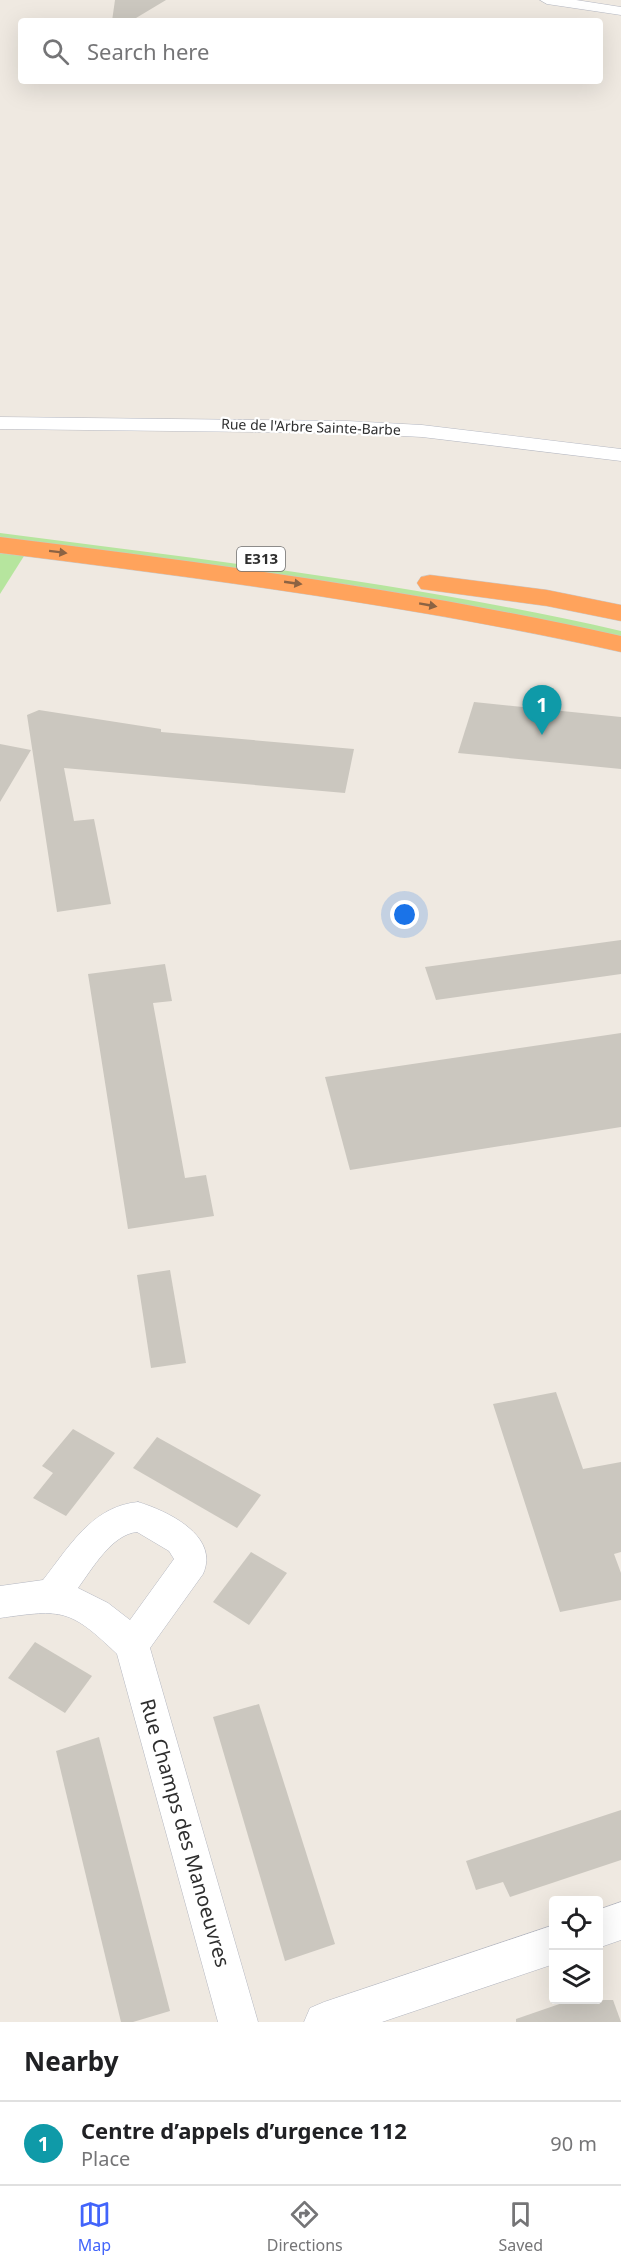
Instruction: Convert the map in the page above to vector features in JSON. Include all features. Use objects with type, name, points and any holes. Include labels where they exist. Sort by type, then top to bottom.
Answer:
[{"type":"highway","name":"E313","points":[[0,526],[271,560],[466,588],[621,625]]},
{"type":"highway","name":"E313","points":[[0,545],[359,593],[551,628],[621,644]]},
{"type":"highway","points":[[466,588],[547,598],[621,613]]},
{"type":"highway","points":[[551,628],[597,650],[621,657]]},
{"type":"street","points":[[548,0],[621,11]]},
{"type":"street","name":"Rue de l'Arbre Sainte-Barbe","points":[[0,423],[347,427],[422,432],[621,455]]},
{"type":"street","points":[[0,1602],[52,1596],[74,1603],[102,1618],[132,1645],[191,1563],[191,1554],[179,1539],[138,1517],[127,1517],[115,1522],[103,1532],[52,1596]]},
{"type":"street","name":"Rue Champs des Manoeuvres","points":[[132,1645],[238,2022]]},
{"type":"street","points":[[603,1927],[621,1921]]},
{"type":"street","points":[[324,2022],[549,1946]]},
{"type":"green space","points":[[0,533],[234,563],[389,586],[544,614],[621,631],[621,637],[445,601],[350,585],[0,539]]},
{"type":"green space","points":[[0,553],[24,556],[0,594]]},
{"type":"building","points":[[115,0],[166,0],[136,18],[112,18]]},
{"type":"building","points":[[474,702],[621,717],[621,769],[458,753]]},
{"type":"building","points":[[39,710],[161,729],[161,732],[354,749],[345,793],[64,768],[74,821],[94,819],[111,904],[57,912],[27,715]]},
{"type":"building","points":[[0,744],[31,750],[0,802]]},
{"type":"building","points":[[621,940],[621,974],[436,1000],[425,967]]},
{"type":"building","points":[[165,964],[172,1001],[153,1003],[185,1178],[206,1175],[214,1216],[128,1229],[88,974]]},
{"type":"building","points":[[621,1033],[621,1127],[350,1170],[325,1077]]},
{"type":"building","points":[[170,1270],[186,1363],[151,1368],[137,1275]]},
{"type":"building","points":[[556,1392],[583,1469],[621,1462],[621,1552],[614,1554],[621,1573],[621,1600],[560,1612],[493,1404]]},
{"type":"building","points":[[73,1429],[115,1453],[66,1516],[33,1498],[53,1473],[42,1466]]},
{"type":"building","points":[[157,1437],[261,1495],[237,1528],[133,1468]]},
{"type":"building","points":[[251,1552],[287,1573],[249,1625],[213,1602]]},
{"type":"building","points":[[35,1642],[92,1676],[65,1713],[8,1678]]},
{"type":"building","points":[[259,1704],[335,1944],[285,1961],[213,1717]]},
{"type":"building","points":[[99,1737],[170,2011],[133,2022],[121,2022],[56,1751]]},
{"type":"building","points":[[621,1810],[621,1860],[510,1897],[503,1882],[476,1890],[466,1861]]},
{"type":"building","points":[[603,2000],[613,2000],[621,2022],[516,2022],[516,2019],[559,2004],[603,2004]]},
{"type":"place","name":"Centre d’appels d’urgence 112","points":[[542,735]]}]
